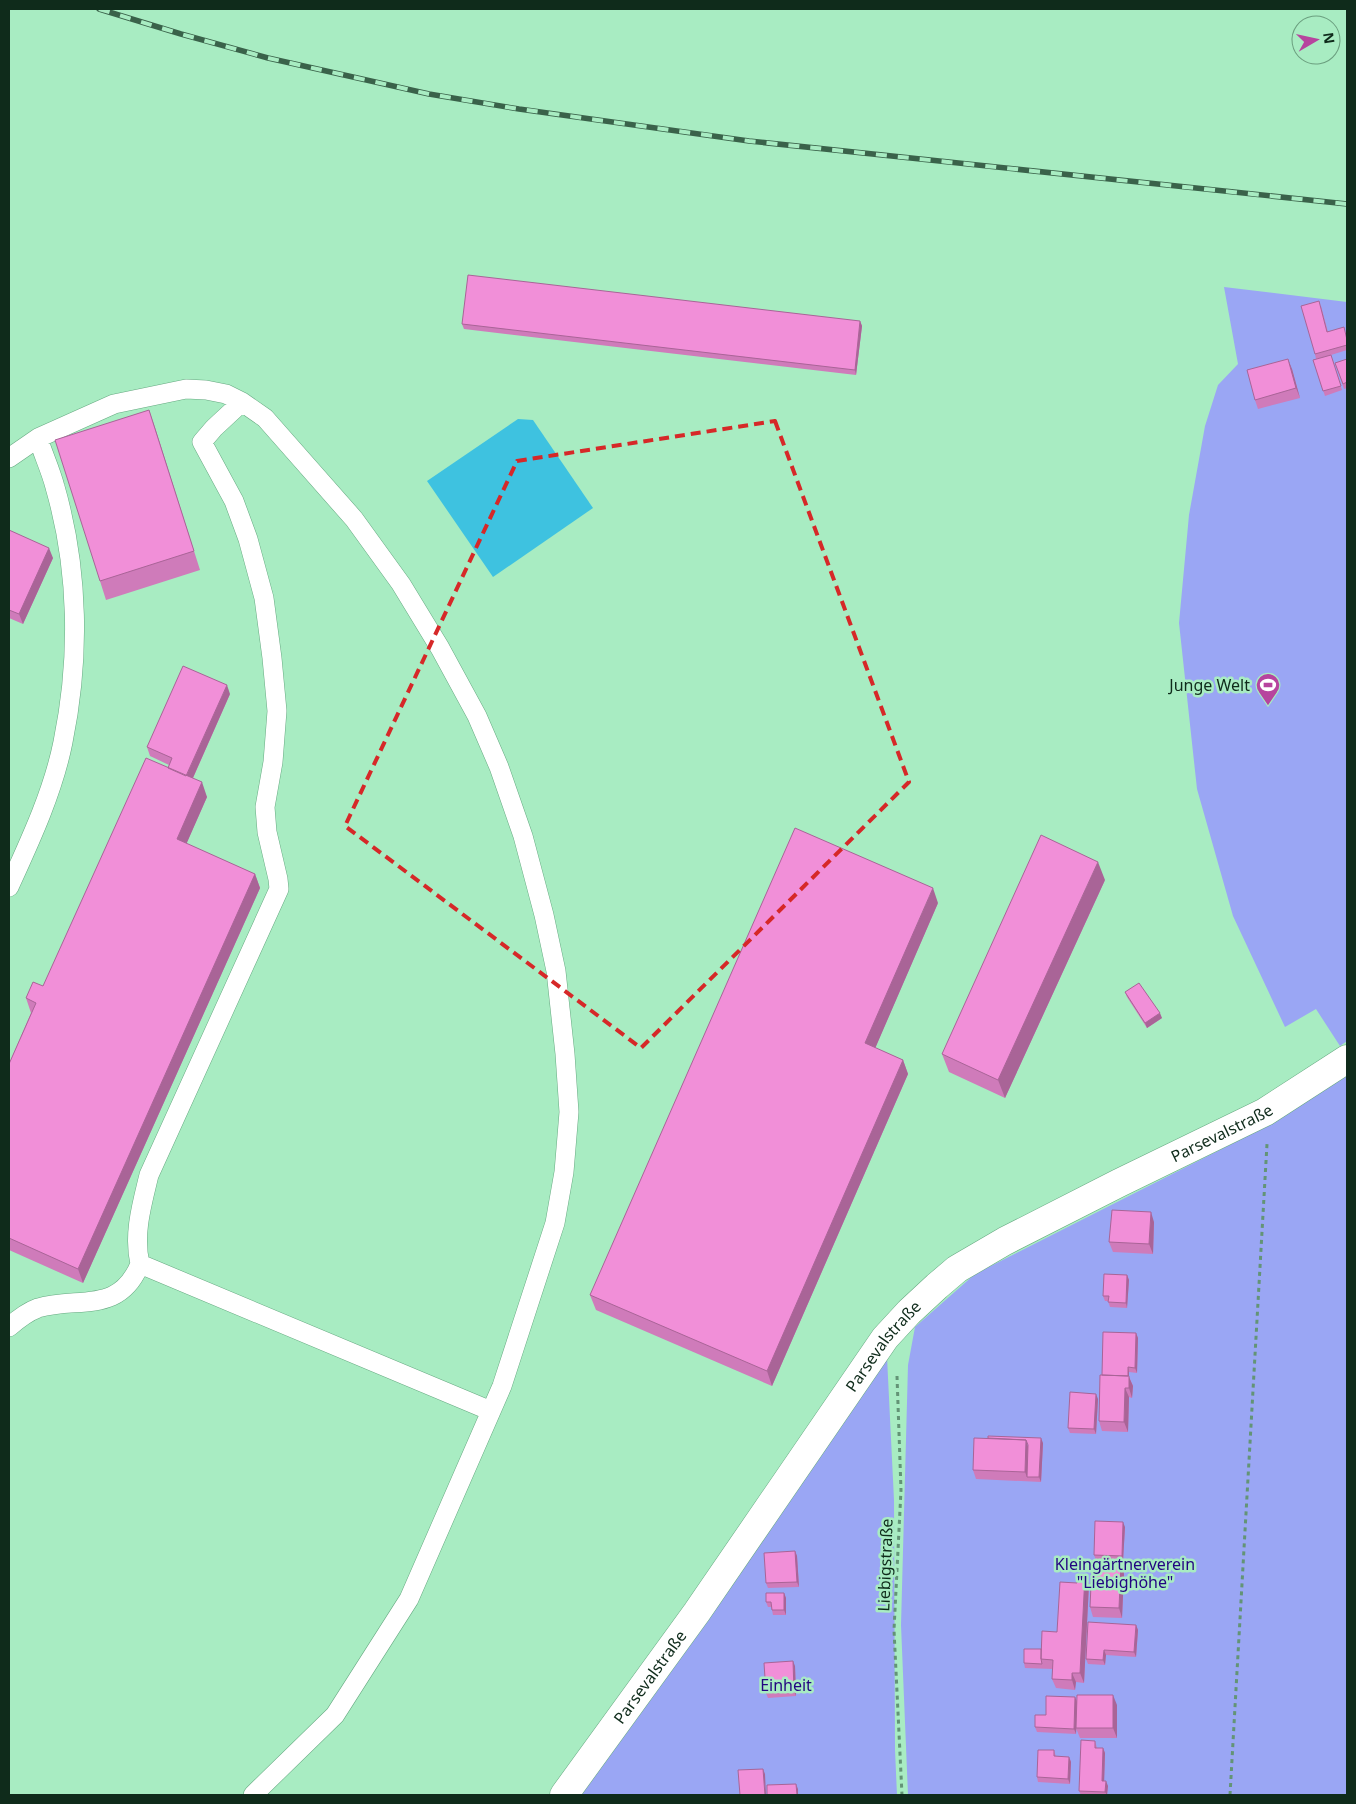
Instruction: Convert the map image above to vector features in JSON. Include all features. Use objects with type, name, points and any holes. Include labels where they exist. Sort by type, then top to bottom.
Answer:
[{"type":"street","name":"Parsevalstraße","points":[[564,1795],[697,1612],[885,1338],[909,1312],[957,1269],[1005,1241],[1110,1187],[1266,1112],[1347,1059]]},
{"type":"lane","points":[[9,458],[38,438],[114,404],[154,395],[186,390],[206,390],[226,394],[242,402],[265,418],[354,519],[400,584],[440,648],[477,716],[499,767],[523,836],[544,915],[556,971],[569,1112],[564,1172],[555,1223],[502,1386],[409,1599],[335,1715],[253,1795]]},
{"type":"lane","points":[[9,1327],[21,1317],[37,1308],[112,1297],[127,1287],[135,1277],[140,1264],[137,1250],[139,1216],[149,1175],[279,889],[267,832],[264,807],[273,762],[276,712],[272,658],[264,598],[248,539],[234,501],[202,442],[242,402]]},
{"type":"lane","points":[[9,887],[45,802],[63,744],[72,691],[74,639],[73,584],[66,535],[55,487],[38,438]]},
{"type":"lane","points":[[140,1264],[491,1411]]},
{"type":"path","points":[[1230,1795],[1267,1154],[1266,1112]]},
{"type":"path","name":"Liebigstraße","points":[[885,1338],[896,1358],[900,1490],[894,1630],[902,1795]]},
{"type":"highlighted area","points":[[775,421],[909,782],[641,1048],[345,826],[517,461]]},
{"type":"green space","name":"Junge Welt","points":[[1224,287],[1347,302],[1347,1041],[1340,1046],[1316,1009],[1285,1027],[1233,916],[1197,789],[1179,623],[1189,515],[1205,426],[1218,385],[1238,364]]},
{"type":"green space","name":"Kleingärtnerverein \"Liebighöhe\"","points":[[1347,1072],[1347,1795],[908,1795],[901,1625],[908,1365],[915,1327],[975,1274],[1269,1125]]},
{"type":"green space","name":"Einheit","points":[[887,1357],[894,1500],[895,1750],[897,1795],[570,1795]]},
{"type":"shaded area","points":[[518,419],[533,420],[593,508],[493,577],[427,481]]},
{"type":"building","points":[[468,275],[860,321],[855,370],[462,324]]},
{"type":"building","points":[[1319,301],[1327,332],[1344,327],[1347,345],[1315,354],[1301,306]]},
{"type":"building","points":[[1331,355],[1341,386],[1323,391],[1313,360]]},
{"type":"building","points":[[1288,359],[1296,388],[1255,400],[1247,370]]},
{"type":"building","points":[[1347,359],[1347,382],[1343,384],[1335,363]]},
{"type":"building","points":[[149,410],[194,551],[100,581],[55,440]]},
{"type":"building","points":[[9,530],[49,548],[19,614],[9,610]]},
{"type":"building","points":[[183,666],[227,685],[186,776],[168,768],[172,758],[147,747]]},
{"type":"building","points":[[146,758],[202,782],[177,839],[255,874],[78,1269],[9,1238],[9,1064],[36,1003],[26,998],[33,982],[43,986]]},
{"type":"building","points":[[795,828],[933,888],[865,1043],[903,1060],[767,1371],[590,1295]]},
{"type":"building","points":[[1041,835],[1098,862],[998,1080],[942,1054]]},
{"type":"building","points":[[1139,983],[1160,1013],[1145,1023],[1125,992]]},
{"type":"building","points":[[1112,1210],[1151,1212],[1149,1244],[1109,1242]]},
{"type":"building","points":[[1104,1274],[1127,1275],[1126,1303],[1108,1302],[1109,1296],[1103,1296]]},
{"type":"building","points":[[1103,1332],[1136,1333],[1135,1368],[1128,1367],[1128,1376],[1102,1375]]},
{"type":"building","points":[[1100,1375],[1129,1376],[1129,1388],[1125,1388],[1124,1422],[1099,1421]]},
{"type":"building","points":[[1070,1392],[1096,1394],[1094,1429],[1068,1428]]},
{"type":"building","points":[[988,1436],[1041,1438],[1039,1477],[1027,1477],[1028,1445],[1026,1440],[988,1438]]},
{"type":"building","points":[[974,1438],[1026,1440],[1025,1472],[973,1470]]},
{"type":"building","points":[[1095,1521],[1123,1522],[1122,1556],[1094,1555]]},
{"type":"building","points":[[795,1551],[797,1582],[766,1583],[764,1553]]},
{"type":"building","points":[[1092,1563],[1121,1564],[1119,1608],[1090,1607]]},
{"type":"building","points":[[1077,1575],[1085,1575],[1080,1673],[1072,1673],[1072,1680],[1052,1679],[1053,1660],[1041,1659],[1042,1631],[1057,1632],[1060,1582],[1077,1583]]},
{"type":"building","points":[[766,1593],[784,1593],[784,1610],[772,1610],[771,1602],[766,1602]]},
{"type":"building","points":[[1088,1622],[1136,1625],[1134,1652],[1104,1650],[1103,1660],[1086,1659]]},
{"type":"building","points":[[1024,1649],[1041,1649],[1042,1664],[1024,1663]]},
{"type":"building","points":[[793,1661],[794,1691],[766,1693],[764,1663]]},
{"type":"building","points":[[1077,1695],[1113,1695],[1113,1728],[1076,1728]]},
{"type":"building","points":[[1046,1696],[1075,1697],[1074,1729],[1035,1727],[1035,1715],[1046,1715]]},
{"type":"building","points":[[1081,1740],[1095,1741],[1095,1748],[1103,1748],[1102,1781],[1106,1781],[1105,1792],[1079,1791]]},
{"type":"building","points":[[1038,1750],[1054,1750],[1054,1756],[1069,1757],[1068,1779],[1037,1777]]},
{"type":"building","points":[[763,1769],[765,1795],[740,1795],[738,1770]]},
{"type":"building","points":[[796,1784],[797,1795],[767,1795],[767,1785]]},
{"type":"railway","points":[[99,9],[268,58],[429,94],[519,109],[749,141],[1347,204]]},
{"type":"place","name":"Junge Welt","points":[[1268,706]]}]
